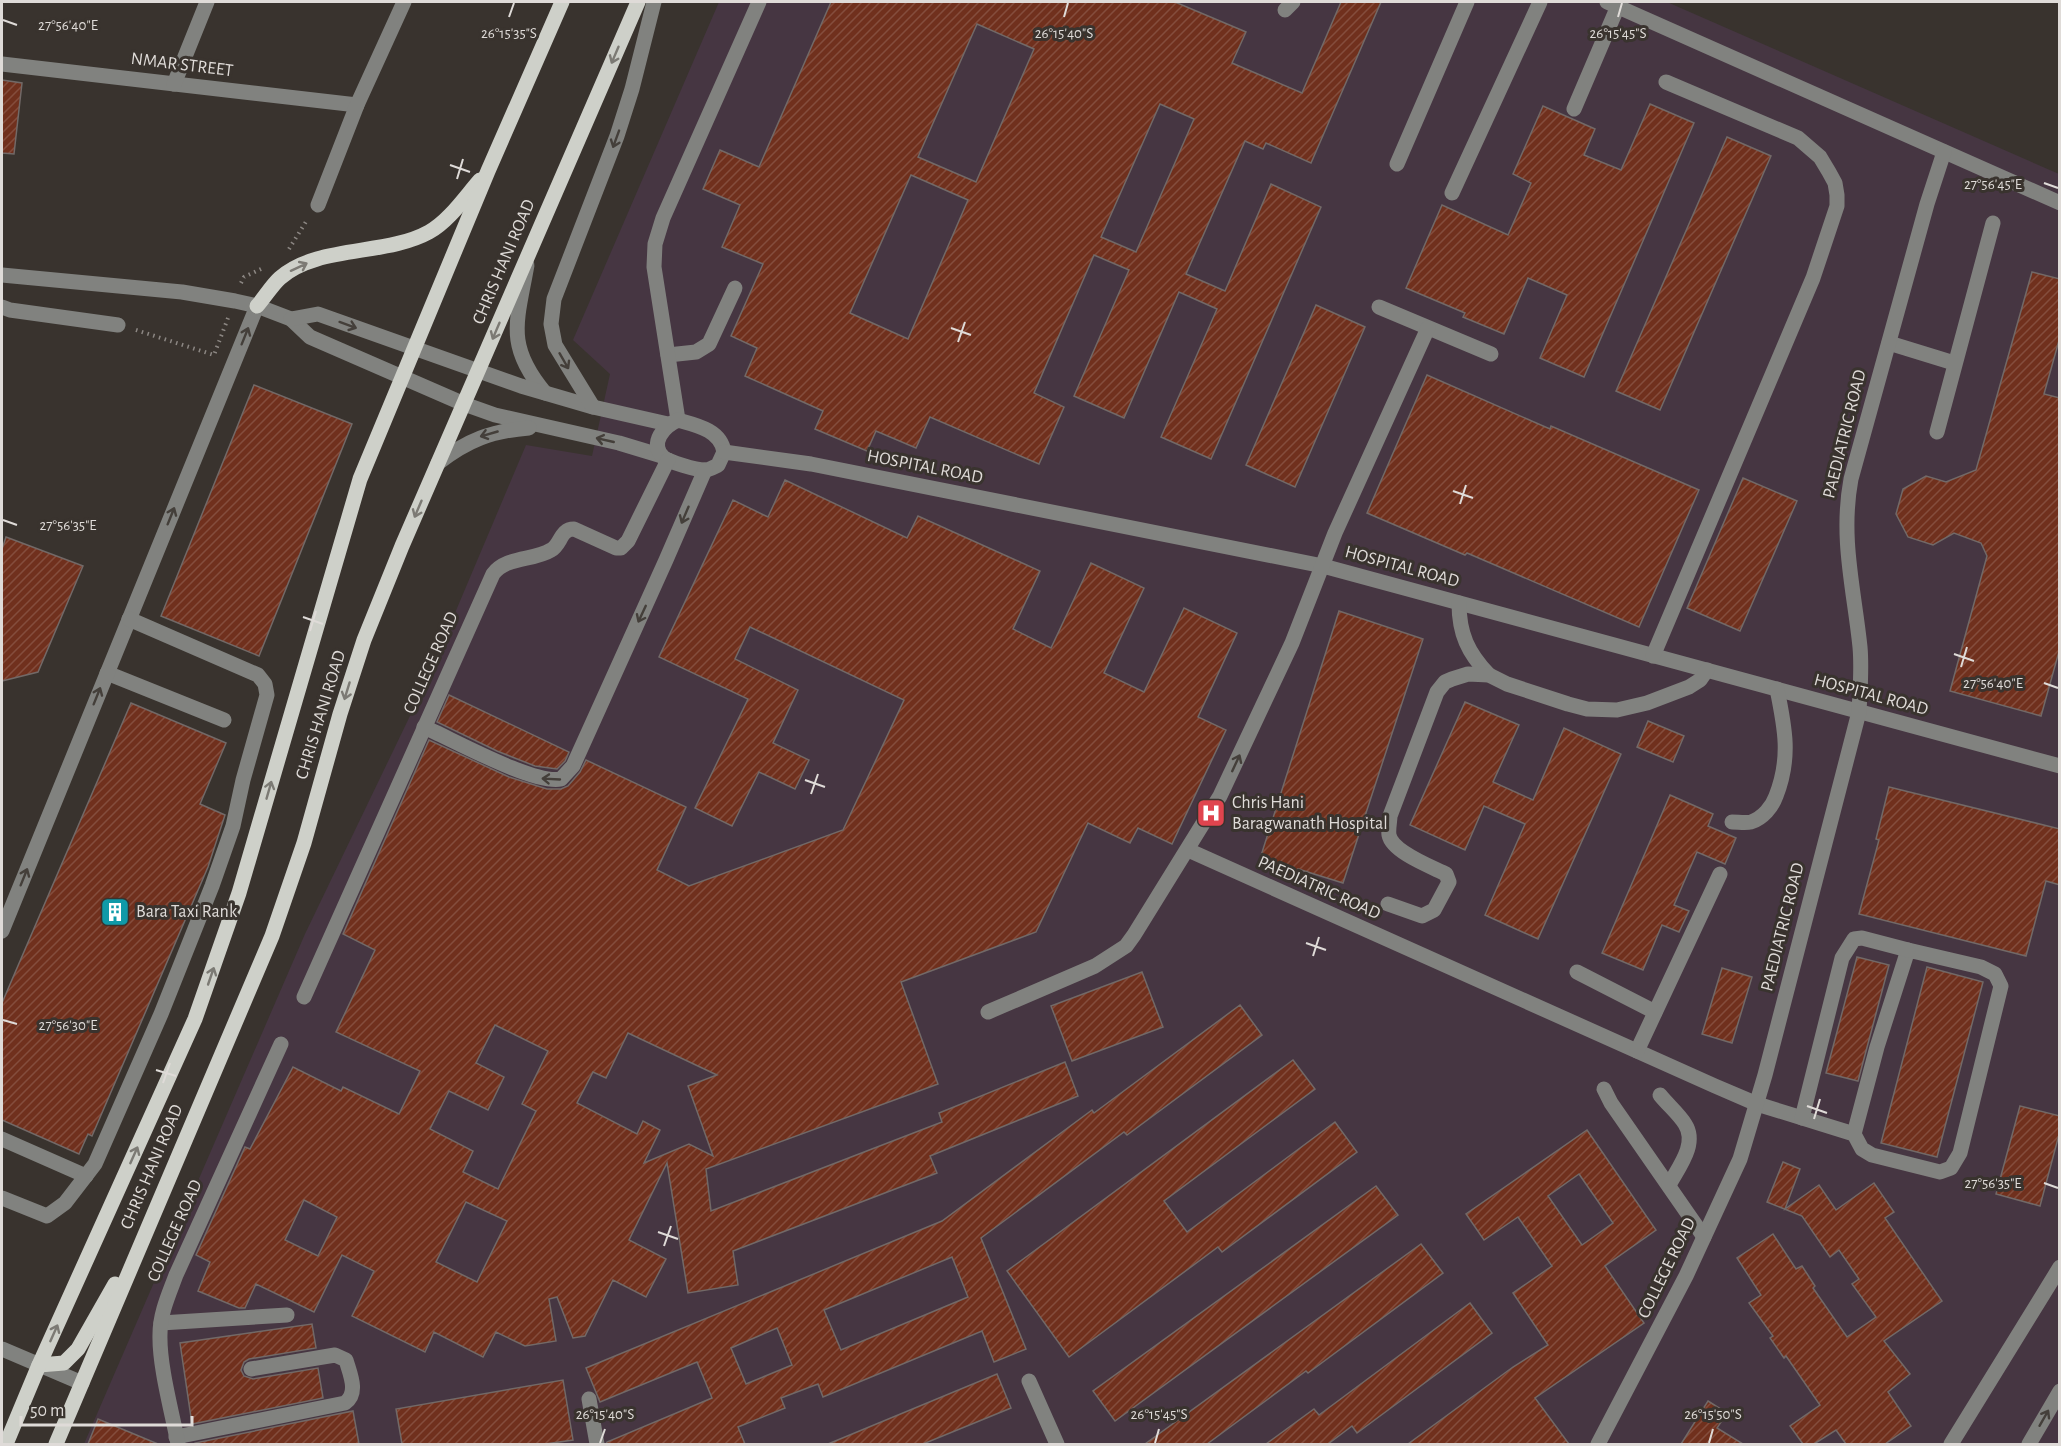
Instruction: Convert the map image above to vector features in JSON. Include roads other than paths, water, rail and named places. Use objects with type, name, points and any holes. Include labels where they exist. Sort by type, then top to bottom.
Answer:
[{"type":"main road","name":"CHRIS HANI ROAD","points":[[6,1444],[211,979],[239,893],[360,479],[488,171],[562,2]]},
{"type":"main road","name":"CHRIS HANI ROAD","points":[[56,1444],[272,936],[304,843],[364,640],[438,463],[638,2]]},
{"type":"main road","points":[[257,306],[280,278],[302,265],[321,258],[405,242],[431,231],[442,223],[488,171]]},
{"type":"main road","points":[[39,1365],[64,1363],[78,1349],[153,1215]]},
{"type":"street","points":[[174,84],[207,2]]},
{"type":"street","points":[[318,205],[357,105],[404,2]]},
{"type":"street","points":[[593,407],[555,345],[551,324],[554,299],[617,136],[632,89],[654,2]]},
{"type":"street","points":[[665,458],[658,446],[658,438],[673,422],[668,355],[654,267],[658,230],[759,2]]},
{"type":"street","points":[[1397,165],[1467,2]]},
{"type":"street","points":[[1452,193],[1540,2]]},
{"type":"street","points":[[1574,109],[1612,4],[2060,203]]},
{"type":"street","name":"NMAR STREET","points":[[2,64],[357,105]]},
{"type":"street","points":[[1653,656],[1813,278],[1837,206],[1837,195],[1830,172],[1820,157],[1798,138],[1666,82]]},
{"type":"street","name":"PAEDIATRIC ROAD","points":[[1188,850],[1757,1104],[1859,712],[1860,648],[1848,556],[1846,504],[1851,478],[1927,204],[1944,152]]},
{"type":"street","points":[[1936,432],[1993,223]]},
{"type":"street","points":[[529,253],[516,334],[525,366],[545,393]]},
{"type":"street","points":[[2,275],[182,292],[257,306],[291,319],[310,337],[464,405],[495,415],[619,443],[705,470],[718,465],[724,452],[720,440],[711,432],[673,422],[593,407],[545,393],[478,372],[318,314],[291,319]]},
{"type":"street","points":[[668,355],[696,352],[709,344],[735,288]]},
{"type":"street","points":[[2,931],[257,306]]},
{"type":"street","points":[[2,307],[118,325]]},
{"type":"street","points":[[1380,308],[1491,354]]},
{"type":"street","points":[[988,1012],[1095,966],[1126,946],[1188,850],[1230,776],[1292,642],[1335,533],[1428,328]]},
{"type":"street","points":[[1889,343],[1954,363]]},
{"type":"street","points":[[438,463],[459,447],[482,436],[507,429],[547,426]]},
{"type":"street","name":"HOSPITAL ROAD","points":[[724,452],[811,464],[1323,566],[2060,766]]},
{"type":"street","name":"COLLEGE ROAD","points":[[303,997],[497,569],[504,564],[550,551],[568,529],[574,529],[616,548],[621,548],[628,541],[665,458]]},
{"type":"street","points":[[424,727],[501,763],[541,778],[561,779],[573,766],[705,470]]},
{"type":"street","points":[[1459,603],[1459,618],[1466,643],[1474,660],[1490,675],[1507,684],[1568,704],[1587,709],[1610,710],[1639,705],[1689,687],[1700,680],[1707,670]]},
{"type":"street","points":[[2,1198],[47,1216],[65,1203],[95,1164],[212,886],[233,826],[243,780],[267,695],[265,684],[258,675],[129,619]]},
{"type":"street","points":[[107,673],[224,720]]},
{"type":"street","points":[[1388,904],[1422,916],[1434,910],[1449,882],[1446,874],[1394,845],[1389,835],[1390,816],[1437,692],[1444,682],[1468,675],[1490,675]]},
{"type":"street","points":[[1732,822],[1750,822],[1763,815],[1773,804],[1782,781],[1786,756],[1785,732],[1777,689]]},
{"type":"street","points":[[1637,1051],[1720,874]]},
{"type":"street","points":[[1802,1118],[1842,958],[1854,939],[1862,939],[1981,967],[1995,974],[2001,986],[1960,1153],[1951,1168],[1940,1172],[1872,1155],[1862,1149],[1854,1134],[1877,1047],[1908,950]]},
{"type":"street","points":[[1577,972],[1655,1012]]},
{"type":"street","name":"COLLEGE ROAD","points":[[177,1441],[161,1352],[159,1332],[163,1311],[176,1275],[281,1044]]},
{"type":"street","points":[[1604,1089],[1611,1103],[1704,1237]]},
{"type":"street","points":[[1660,1095],[1686,1125],[1690,1139],[1685,1157],[1669,1185]]},
{"type":"street","points":[[1757,1104],[1854,1134]]},
{"type":"street","name":"COLLEGE ROAD","points":[[1598,1444],[1704,1237],[1740,1159],[1757,1104]]},
{"type":"street","points":[[2,1139],[86,1176]]},
{"type":"street","points":[[1951,1444],[2060,1267]]},
{"type":"street","points":[[161,1323],[287,1314]]},
{"type":"street","points":[[2,1348],[82,1383]]},
{"type":"street","points":[[177,1441],[345,1403],[352,1397],[353,1390],[346,1360],[335,1355],[251,1370]]},
{"type":"street","points":[[1029,1381],[1057,1444]]},
{"type":"street","points":[[2029,1444],[2060,1391]]},
{"type":"street","points":[[589,1399],[597,1444]]},
{"type":"place","name":"Chris Hani Baragwanath Hospital","points":[[1211,813]]},
{"type":"place","name":"Bara Taxi Rank","points":[[115,912]]}]
